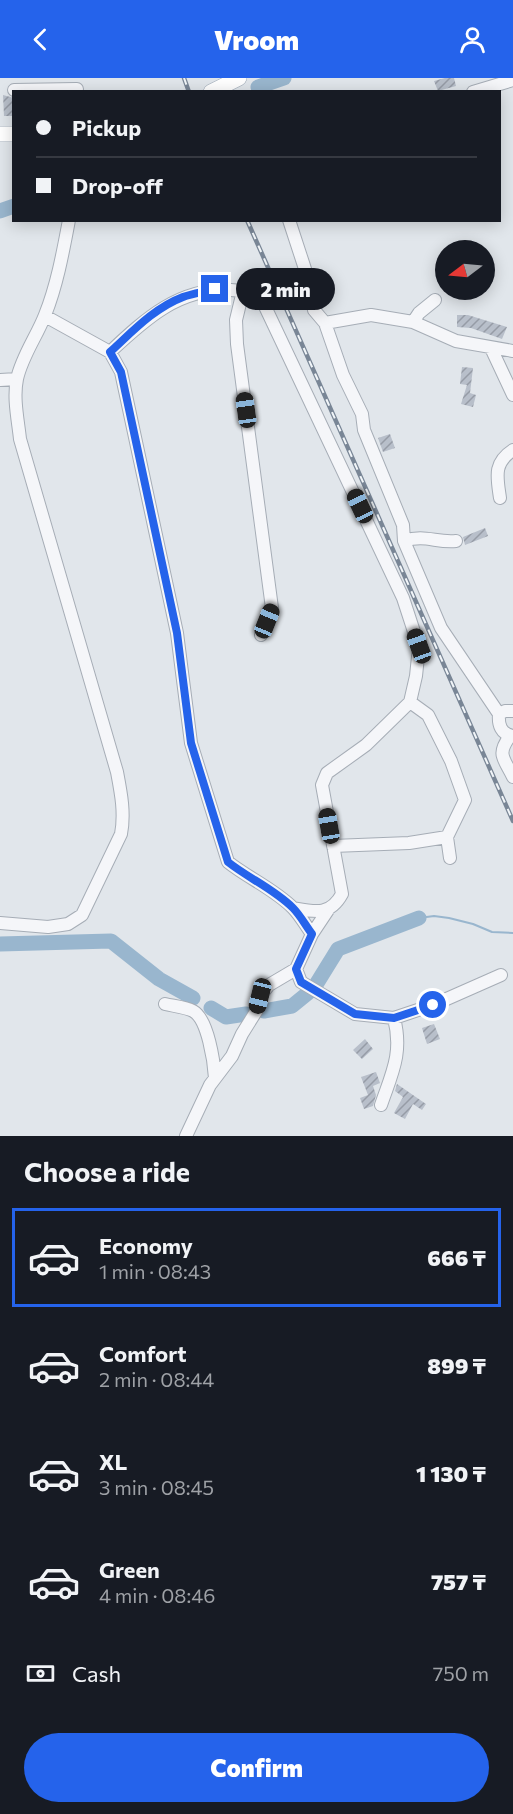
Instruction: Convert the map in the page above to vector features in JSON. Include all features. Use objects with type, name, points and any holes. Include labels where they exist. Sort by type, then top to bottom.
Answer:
[{"type":"street","points":[[479,90],[513,80]]},
{"type":"street","points":[[14,90],[77,86]]},
{"type":"street","points":[[0,923],[48,927],[68,924],[82,915],[121,834],[123,823],[123,804],[117,772],[20,439],[16,405],[17,379],[45,316],[63,256],[69,222]]},
{"type":"street","points":[[290,222],[306,272],[314,310],[325,322],[343,375],[363,414],[364,430],[403,525],[404,541],[441,628],[499,714],[498,723],[504,732],[512,736],[502,747],[501,753],[513,777]]},
{"type":"street","points":[[110,352],[142,322],[167,305],[184,297],[215,289],[255,292],[261,298],[404,598],[419,646],[410,702],[366,745],[327,773],[321,785],[342,894],[312,934],[296,969],[269,985],[260,996],[257,1010],[232,1056],[215,1078],[186,1136]]},
{"type":"street","points":[[243,291],[236,320],[237,344],[272,608],[261,635]]},
{"type":"street","points":[[413,322],[419,313],[435,300]]},
{"type":"street","points":[[325,322],[371,315],[413,322],[456,341],[513,351]]},
{"type":"street","points":[[45,316],[110,352],[121,372],[177,633],[191,743],[228,862],[242,874],[264,885],[293,908],[312,934]]},
{"type":"street","points":[[490,348],[513,395]]},
{"type":"street","points":[[0,380],[17,379]]},
{"type":"street","points":[[500,498],[497,478],[499,463],[503,456],[513,450]]},
{"type":"street","points":[[404,541],[416,537],[456,542]]},
{"type":"street","points":[[410,702],[428,715],[451,761],[465,800],[447,837],[450,858]]},
{"type":"street","points":[[499,714],[513,711]]},
{"type":"street","points":[[333,846],[410,843],[447,837]]},
{"type":"street","points":[[293,908],[310,911],[328,910]]},
{"type":"street","points":[[296,969],[301,982],[355,1014],[394,1018],[433,1005],[501,975]]},
{"type":"street","points":[[165,1004],[194,1011],[202,1019],[213,1059],[215,1078]]},
{"type":"street","points":[[381,1105],[398,1052],[399,1038],[394,1018]]},
{"type":"building","points":[[454,78],[456,86],[438,90],[434,81]]},
{"type":"building","points":[[3,95],[12,97],[12,116],[4,116]]},
{"type":"building","points":[[457,315],[468,315],[507,327],[502,339],[471,328],[457,327]]},
{"type":"building","points":[[462,367],[473,368],[470,393],[476,395],[473,407],[461,404],[467,385],[460,384]]},
{"type":"building","points":[[390,434],[395,448],[383,452],[378,438]]},
{"type":"building","points":[[485,528],[488,536],[465,545],[463,537]]},
{"type":"building","points":[[434,1024],[440,1039],[427,1044],[422,1028]]},
{"type":"building","points":[[365,1039],[373,1049],[362,1059],[353,1050]]},
{"type":"building","points":[[376,1072],[380,1083],[373,1086],[376,1095],[373,1106],[364,1109],[360,1098],[368,1095],[361,1077]]},
{"type":"building","points":[[397,1084],[426,1104],[422,1110],[413,1104],[405,1119],[394,1113],[403,1097],[395,1091]]},
{"type":"waterway","points":[[258,87],[284,78]]},
{"type":"waterway","points":[[0,211],[12,207]]},
{"type":"waterway","points":[[419,918],[434,916],[449,918],[492,932],[513,933]]},
{"type":"waterway","points":[[317,983],[338,949],[419,918]]},
{"type":"waterway","points":[[0,944],[111,941],[159,979],[193,998]]},
{"type":"waterway","points":[[264,1011],[292,1006],[308,993]]},
{"type":"waterway","points":[[211,1008],[226,1017],[246,1014]]},
{"type":"railway","points":[[184,78],[188,90]]},
{"type":"railway","points":[[248,222],[513,821]]},
{"type":"route","points":[[215,289],[184,297],[167,305],[142,322],[110,352],[121,372],[177,633],[191,743],[228,862],[242,874],[264,885],[293,908],[312,934],[296,969],[301,982],[355,1014],[394,1018],[433,1005]]}]
